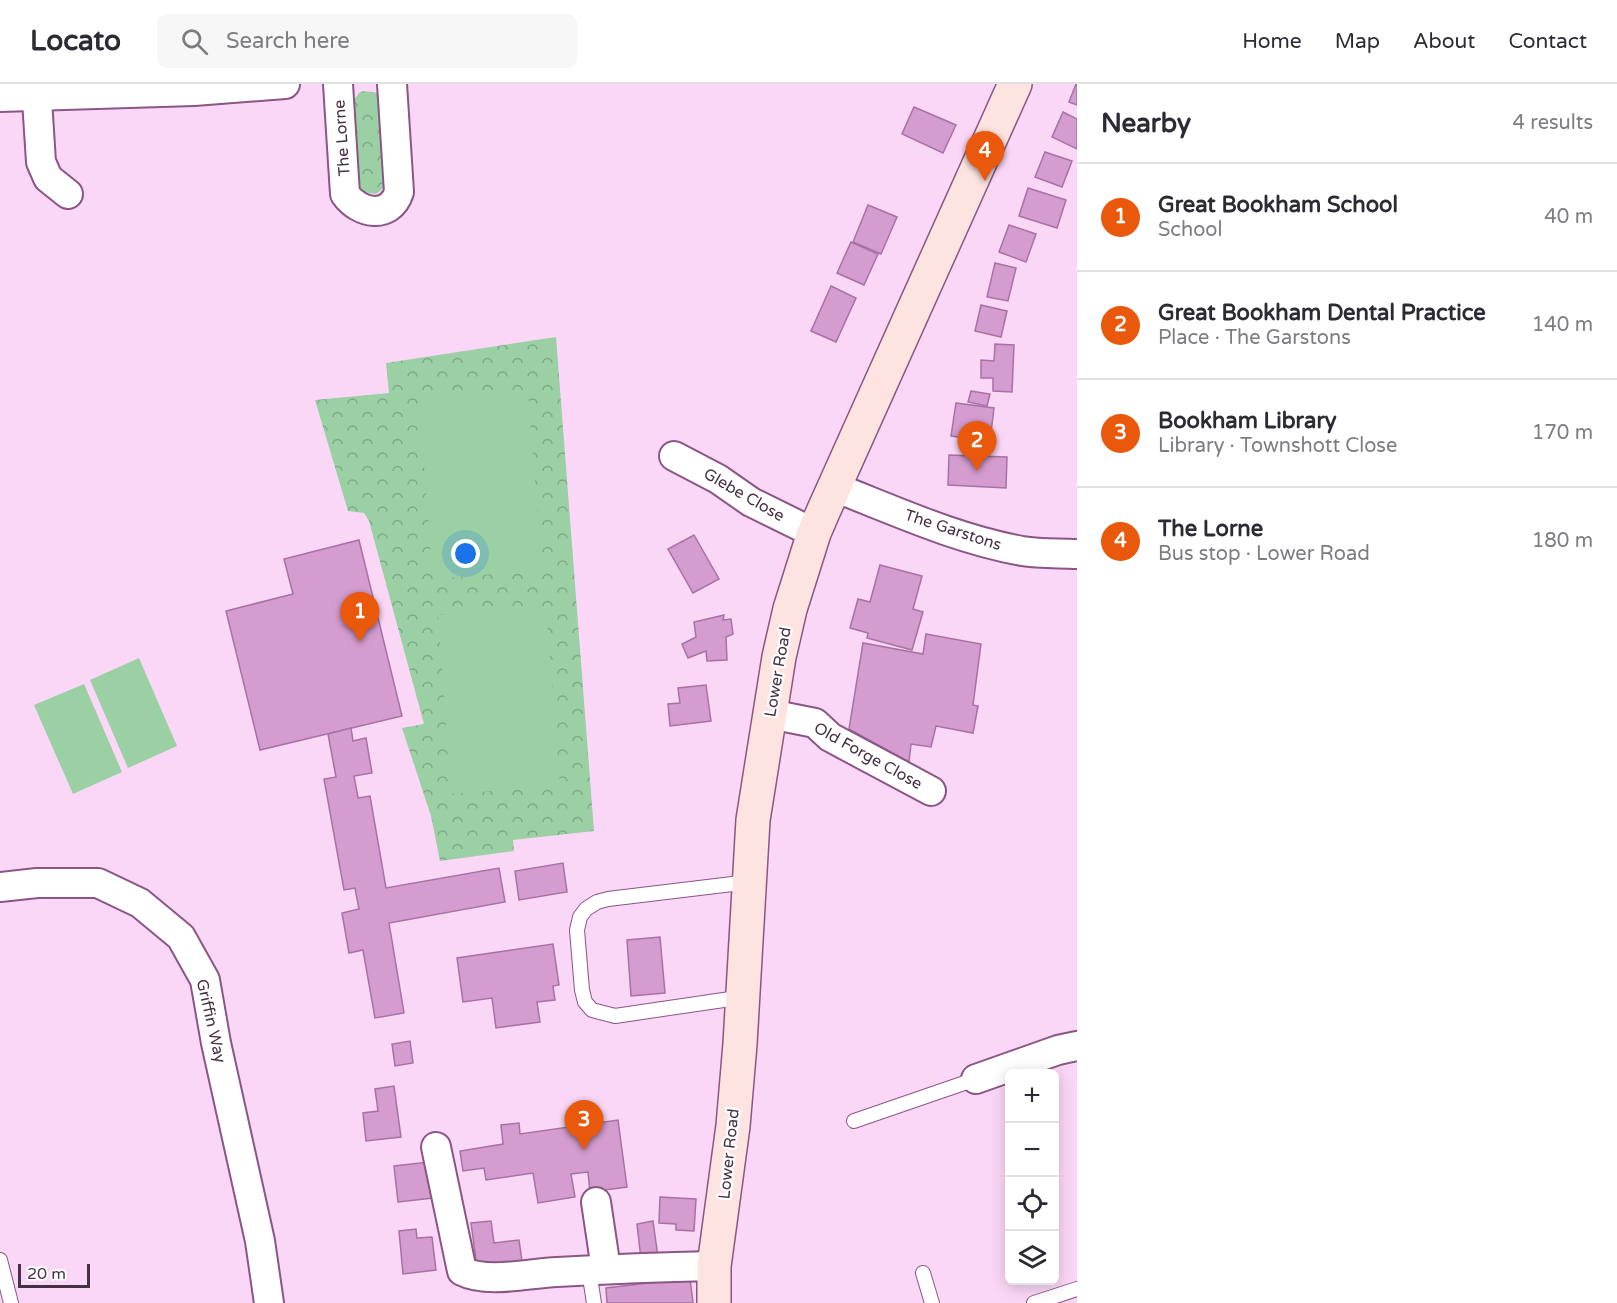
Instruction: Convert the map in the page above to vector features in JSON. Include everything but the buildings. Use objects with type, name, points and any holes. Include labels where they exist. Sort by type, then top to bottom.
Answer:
[{"type":"street","points":[[0,97],[37,90],[194,91],[285,84]]},
{"type":"street","name":"The Lorne","points":[[338,84],[345,194],[360,209],[373,211],[391,205],[397,200],[399,192],[392,84]]},
{"type":"street","name":"Lower Road","points":[[714,1303],[714,1266],[733,1126],[744,997],[753,820],[779,657],[790,609],[814,533],[1007,89]]},
{"type":"street","points":[[37,90],[41,162],[48,178],[68,194]]},
{"type":"street","name":"Glebe Close","points":[[674,456],[718,479],[751,502],[814,533]]},
{"type":"street","name":"The Garstons","points":[[834,487],[947,531],[985,542],[1024,551],[1077,554]]},
{"type":"street","name":"Old Forge Close","points":[[770,714],[815,723],[830,737],[931,791]]},
{"type":"street","name":"Griffin Way","points":[[0,887],[37,883],[98,883],[140,903],[182,937],[205,980],[216,1043],[260,1241],[269,1303]]},
{"type":"street","points":[[976,1079],[1068,1048]]},
{"type":"street","points":[[436,1147],[462,1271],[473,1276],[714,1266]]},
{"type":"street","points":[[596,1202],[597,1270]]},
{"type":"lane","points":[[744,997],[615,1016],[592,1010],[585,1002],[582,990],[577,930],[580,917],[586,909],[608,898],[750,882]]},
{"type":"lane","points":[[854,1121],[976,1079]]},
{"type":"lane","points":[[0,1260],[10,1303]]},
{"type":"lane","points":[[594,1303],[597,1270]]},
{"type":"lane","points":[[923,1273],[932,1303]]},
{"type":"lane","points":[[1034,1303],[1077,1290]]},
{"type":"green space","points":[[360,92],[378,93],[385,100],[387,185],[376,194],[365,192],[357,184],[352,102]]},
{"type":"green space","points":[[556,337],[594,831],[513,840],[514,851],[440,861],[431,816],[402,728],[424,724],[369,521],[364,513],[348,511],[315,400],[389,393],[386,363]]},
{"type":"green space","points":[[528,391],[542,570],[433,579],[419,400]]},
{"type":"green space","points":[[546,606],[560,786],[451,794],[438,615]]},
{"type":"green space","points":[[139,658],[177,746],[128,768],[90,680]]},
{"type":"green space","points":[[84,684],[122,772],[73,794],[34,705]]},
{"type":"place","name":"The Lorne","points":[[985,181]]},
{"type":"place","name":"Great Bookham Dental Practice","points":[[977,471]]},
{"type":"place","name":"Great Bookham School","points":[[360,642]]},
{"type":"place","name":"Bookham Library","points":[[584,1150]]}]
